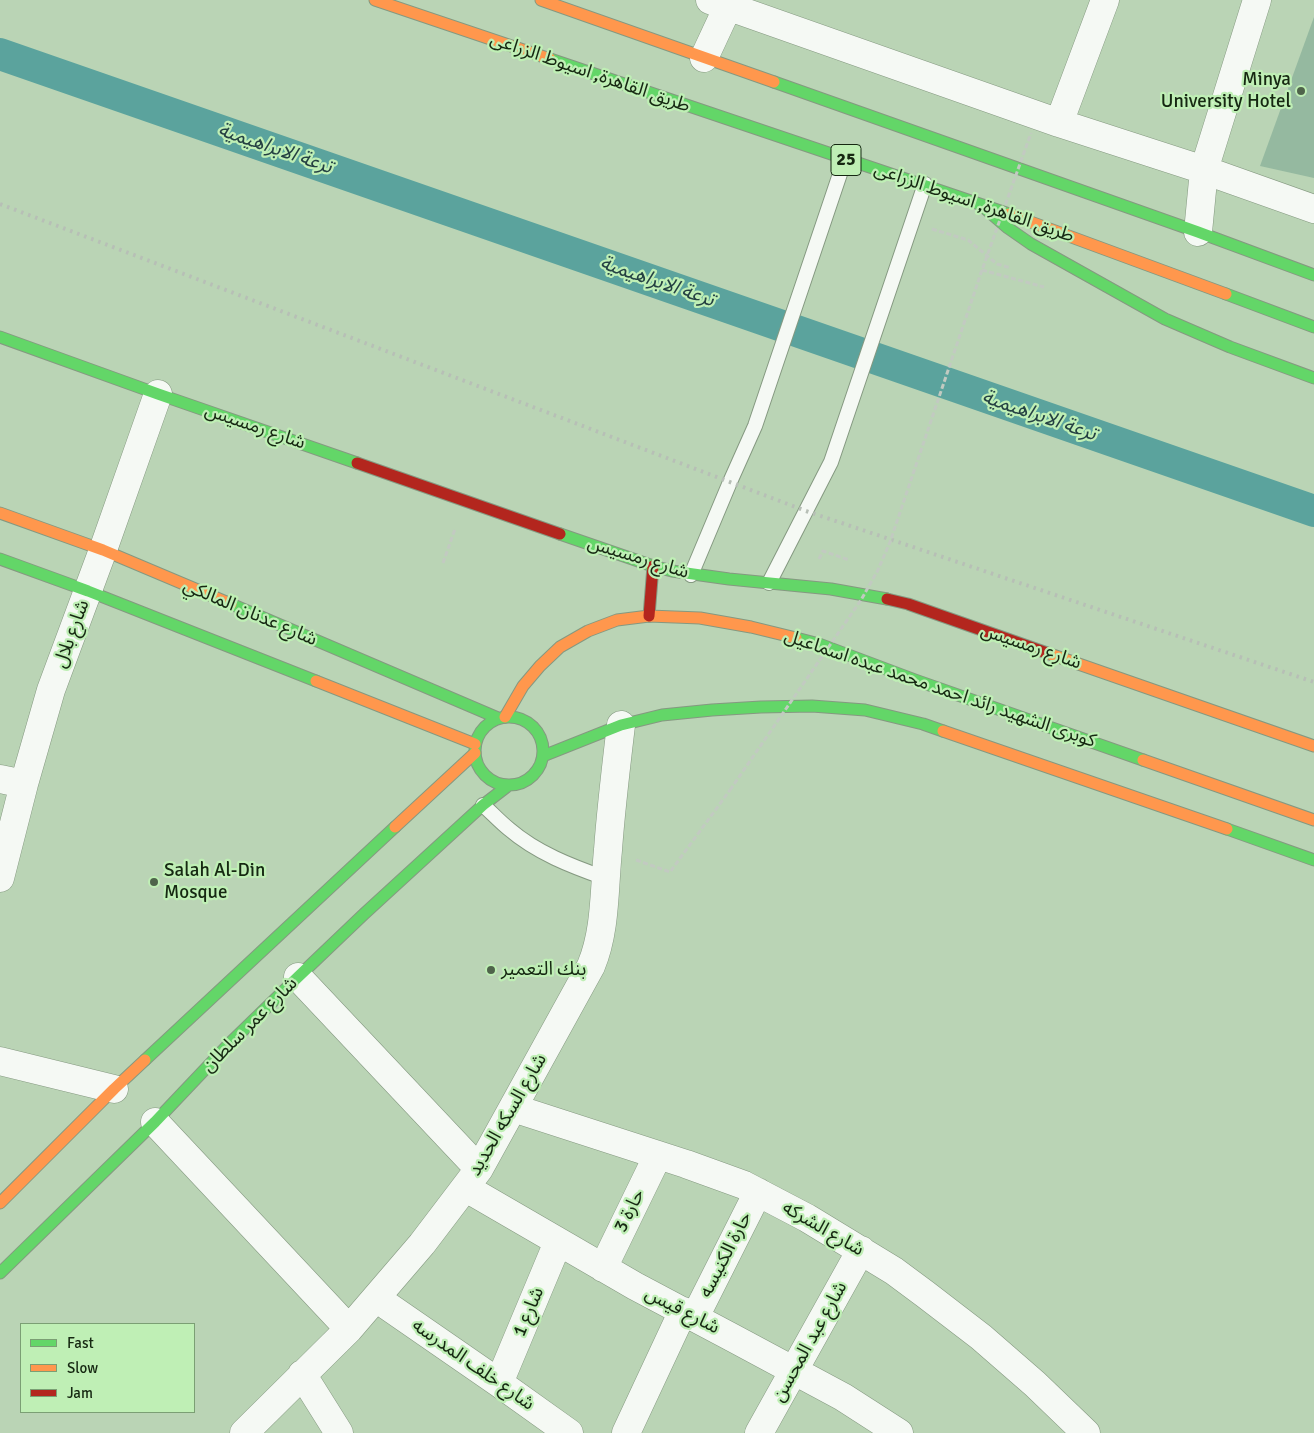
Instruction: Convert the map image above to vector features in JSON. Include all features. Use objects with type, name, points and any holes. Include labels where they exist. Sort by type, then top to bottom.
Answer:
[{"type":"main road","name":"طريق القاهرة, اسيوط الزراعى","points":[[375,0],[845,159],[925,184],[1314,327]]},
{"type":"main road","points":[[541,0],[1198,232],[1314,275]]},
{"type":"main road","points":[[976,202],[1031,244],[1166,319],[1230,347],[1314,378]]},
{"type":"main road","name":"شارع رمسيس","points":[[0,337],[158,394],[653,566],[691,575],[807,586],[869,595],[908,604],[1314,746]]},
{"type":"main road","name":"شارع عدنان المالكي","points":[[0,513],[103,550],[501,717]]},
{"type":"main road","name":"شارع عدنان المالكي","points":[[0,559],[88,591],[475,749]]},
{"type":"main road","points":[[649,616],[653,566]]},
{"type":"main road","name":"كوبرى الشهيد رائد احمد محمد عبده اسماعيل","points":[[501,717],[540,666],[560,647],[588,632],[617,620],[649,616],[700,618],[751,627],[819,644],[915,680],[1314,820]]},
{"type":"main road","name":"كوبرى الشهيد رائد احمد محمد عبده اسماعيل","points":[[543,756],[621,725],[662,715],[712,710],[812,706],[865,710],[923,724],[969,739],[1314,860]]},
{"type":"main road","points":[[501,717],[518,717],[529,723],[538,732],[543,744],[543,756],[539,768],[531,778],[521,783],[509,785],[496,783],[485,776],[478,765],[475,749],[480,733],[487,724],[501,717]]},
{"type":"main road","points":[[0,1203],[114,1089],[475,749]]},
{"type":"main road","name":"شارع عمر سلطان","points":[[0,1273],[155,1122],[228,1045],[298,977],[483,805],[509,785]]},
{"type":"street","points":[[1060,123],[1105,0]]},
{"type":"street","points":[[1198,232],[1204,170],[1257,0]]},
{"type":"street","points":[[704,58],[723,2],[1060,123],[1204,170],[1314,209]]},
{"type":"street","name":"شارع بلال","points":[[0,878],[12,782],[51,690],[158,394]]},
{"type":"street","name":"شارع السكه الحديد","points":[[244,1433],[349,1329],[422,1244],[472,1179],[591,966],[597,952],[602,920],[621,725]]},
{"type":"street","name":"شارع قيس","points":[[298,977],[472,1179],[558,1242],[635,1286],[844,1397],[899,1433]]},
{"type":"street","points":[[0,1061],[114,1089]]},
{"type":"street","name":"شارع الشركه","points":[[513,1108],[658,1155],[744,1186],[807,1218],[894,1271],[981,1337],[1086,1433]]},
{"type":"street","points":[[155,1122],[349,1329]]},
{"type":"street","name":"حارة 3","points":[[603,1268],[658,1155]]},
{"type":"street","name":"حارة الكنيسه","points":[[635,1430],[689,1314],[758,1192]]},
{"type":"street","name":"شارع 1","points":[[499,1383],[558,1242]]},
{"type":"street","name":"شارع عبد المحسن","points":[[759,1433],[861,1250]]},
{"type":"street","name":"شارع خلف المدرسه","points":[[376,1298],[569,1433]]},
{"type":"street","points":[[302,1374],[339,1433]]},
{"type":"lane","points":[[691,575],[755,426],[845,159]]},
{"type":"lane","points":[[770,583],[831,462],[925,184]]},
{"type":"lane","points":[[483,805],[509,830],[538,850],[570,866],[605,878]]},
{"type":"path","points":[[608,850],[670,872],[730,790],[861,600],[878,570],[890,542],[982,270],[1031,133]]},
{"type":"path","points":[[982,270],[1044,288]]},
{"type":"path","points":[[443,563],[466,501]]},
{"type":"building","name":"Minya University Hotel","points":[[1314,17],[1314,178],[1260,166]]},
{"type":"waterway","name":"ترعة الابراهيمية","points":[[0,54],[1314,511]]},
{"type":"railway","points":[[0,204],[806,511],[1314,682]]},
{"type":"traffic: fast","points":[[550,59],[1009,214]]},
{"type":"traffic: fast","points":[[774,82],[1314,275]]},
{"type":"traffic: fast","points":[[980,204],[1008,228],[1031,244],[1165,319],[1230,347],[1314,378]]},
{"type":"traffic: fast","points":[[1226,294],[1314,327]]},
{"type":"traffic: fast","points":[[0,337],[357,463]]},
{"type":"traffic: fast","points":[[560,534],[672,571],[729,579],[831,589],[887,599]]},
{"type":"traffic: fast","points":[[0,559],[88,591],[316,681]]},
{"type":"traffic: fast","points":[[231,604],[498,718]]},
{"type":"traffic: fast","points":[[796,638],[819,644],[915,680],[1143,760]]},
{"type":"traffic: fast","points":[[543,756],[621,725],[662,715],[712,710],[812,706],[865,710],[923,724],[943,731]]},
{"type":"traffic: fast","points":[[516,717],[528,723],[537,732],[543,744],[543,751],[541,764],[533,775],[516,785],[502,785],[485,775],[477,764],[475,744],[485,727],[496,719],[516,717]]},
{"type":"traffic: fast","points":[[0,1273],[155,1122],[228,1045],[298,977],[483,805],[509,785]]},
{"type":"traffic: fast","points":[[145,1060],[395,827]]},
{"type":"traffic: fast","points":[[1227,829],[1314,860]]},
{"type":"traffic: slow","points":[[375,0],[550,59]]},
{"type":"traffic: slow","points":[[541,0],[774,82]]},
{"type":"traffic: slow","points":[[1009,214],[1226,294]]},
{"type":"traffic: slow","points":[[0,513],[103,550],[231,604]]},
{"type":"traffic: slow","points":[[505,717],[523,686],[560,647],[588,631],[617,620],[649,616],[700,618],[751,627],[796,638]]},
{"type":"traffic: slow","points":[[1047,653],[1314,746]]},
{"type":"traffic: slow","points":[[316,681],[475,744]]},
{"type":"traffic: slow","points":[[943,731],[1227,829]]},
{"type":"traffic: slow","points":[[395,827],[475,753]]},
{"type":"traffic: slow","points":[[1143,760],[1314,820]]},
{"type":"traffic: slow","points":[[0,1203],[145,1060]]},
{"type":"traffic: jam","points":[[357,463],[560,534]]},
{"type":"traffic: jam","points":[[649,616],[653,566]]},
{"type":"traffic: jam","points":[[887,599],[908,604],[1047,653]]},
{"type":"place","name":"Minya University Hotel","points":[[1301,91]]},
{"type":"place","name":"Salah Al-Din Mosque","points":[[154,882]]},
{"type":"place","name":"بنك التعمير","points":[[491,970]]}]
